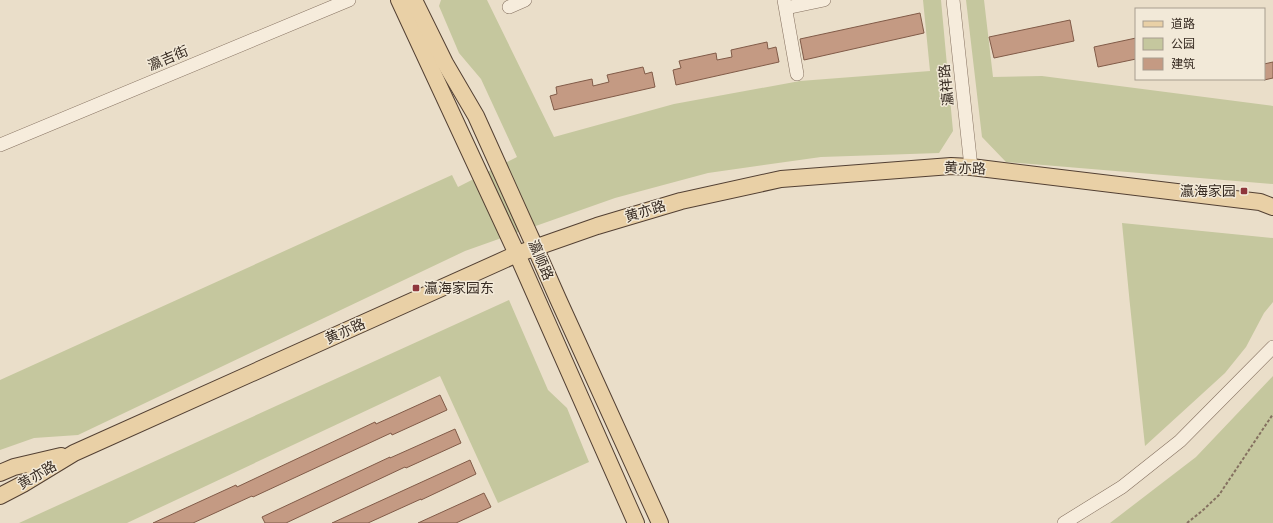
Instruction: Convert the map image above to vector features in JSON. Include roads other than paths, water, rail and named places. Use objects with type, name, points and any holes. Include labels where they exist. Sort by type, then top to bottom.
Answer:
[{"type":"main road","name":"瀛顺路","points":[[399,0],[517,254],[636,523]]},
{"type":"main road","name":"瀛顺路","points":[[414,0],[445,63],[476,116],[660,523]]},
{"type":"main road","name":"黄亦路","points":[[0,496],[74,453],[517,254],[597,226],[681,201],[782,179],[951,166],[971,167],[1269,203]]},
{"type":"main road","name":"黄亦路","points":[[0,473],[14,467],[74,453]]},
{"type":"street","name":"瀛吉街","points":[[0,145],[348,0]]},
{"type":"street","points":[[509,7],[525,0]]},
{"type":"street","points":[[797,74],[785,4],[824,0]]},
{"type":"street","name":"瀛祥路","points":[[952,0],[971,167]]},
{"type":"street","points":[[1064,523],[1122,487],[1180,441],[1273,347]]},
{"type":"place","name":"瀛海家园","points":[[1244,191]]},
{"type":"place","name":"瀛海家园东","points":[[416,288]]}]
